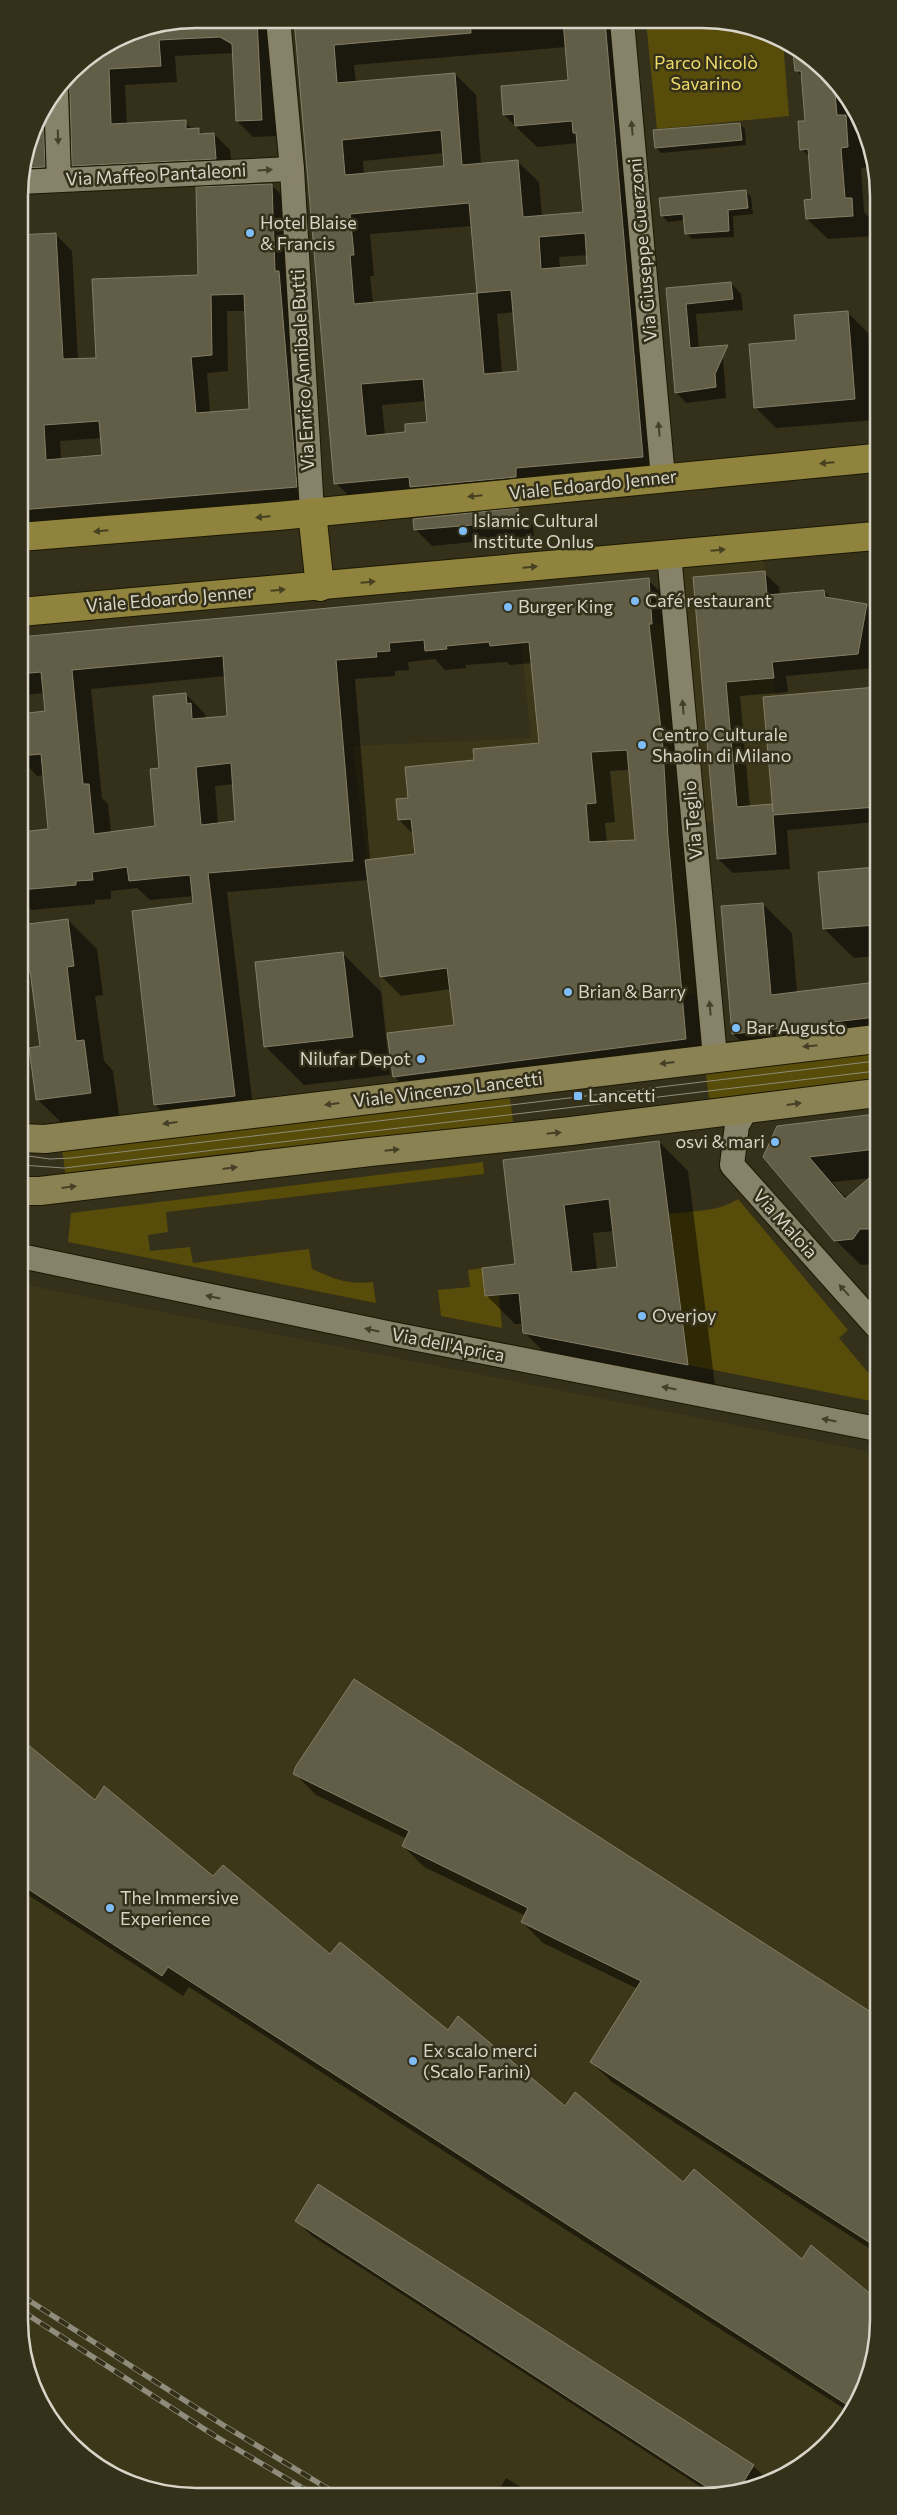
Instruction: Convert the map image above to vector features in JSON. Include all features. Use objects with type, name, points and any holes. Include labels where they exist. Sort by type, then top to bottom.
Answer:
[{"type":"main road","name":"Viale Edoardo Jenner","points":[[28,536],[312,512],[870,458]]},
{"type":"main road","points":[[312,512],[320,587]]},
{"type":"main road","name":"Viale Edoardo Jenner","points":[[28,611],[320,587],[870,536]]},
{"type":"main road","name":"Viale Vincenzo Lancetti","points":[[28,1138],[45,1139],[870,1040]]},
{"type":"main road","points":[[28,1191],[746,1110],[870,1094]]},
{"type":"street","name":"Via Enrico Annibale Butti","points":[[279,28],[292,168],[312,512]]},
{"type":"street","name":"Via Giuseppe Guerzoni","points":[[623,28],[663,478]]},
{"type":"street","points":[[56,102],[60,180]]},
{"type":"street","name":"Via Maffeo Pantaleoni","points":[[28,182],[292,168]]},
{"type":"street","name":"Via Teglio","points":[[669,554],[715,1057]]},
{"type":"street","name":"Via Maloia","points":[[746,1110],[737,1124],[732,1165],[869,1319]]},
{"type":"street","name":"Via dell'Aprica","points":[[28,1257],[392,1334],[869,1428]]},
{"type":"shaded area","points":[[763,550],[775,695],[870,687],[870,808],[699,822],[673,558]]},
{"type":"shaded area","points":[[669,623],[705,993],[387,1033],[353,746],[531,738],[521,639]]},
{"type":"shaded area","points":[[28,1285],[869,1452],[869,2330],[864,2363],[852,2394],[828,2430],[804,2453],[766,2475],[745,2482],[701,2488],[196,2488],[142,2479],[121,2470],[93,2453],[69,2430],[56,2413],[36,2373],[29,2341],[28,2319]]},
{"type":"green space","name":"Parco Nicolò Savarino","points":[[647,28],[712,28],[734,31],[755,36],[784,49],[789,116],[657,129]]},
{"type":"green space","points":[[870,1052],[870,1084],[710,1106],[705,1067]]},
{"type":"green space","points":[[509,1091],[514,1129],[66,1179],[62,1149]]},
{"type":"green space","points":[[483,1162],[484,1174],[166,1212],[168,1232],[148,1235],[150,1251],[190,1247],[193,1263],[309,1249],[312,1269],[341,1280],[356,1283],[373,1282],[376,1303],[68,1242],[71,1213]]},
{"type":"green space","points":[[738,1199],[848,1330],[839,1338],[869,1374],[869,1401],[688,1365],[669,1214],[713,1209]]},
{"type":"green space","points":[[482,1268],[485,1296],[499,1295],[502,1328],[441,1316],[438,1290],[470,1287],[468,1270]]},
{"type":"building","points":[[185,28],[257,28],[262,120],[236,121],[232,44],[220,37],[159,40],[161,66],[109,69],[111,124],[186,120],[186,129],[199,128],[199,134],[214,133],[216,159],[72,166],[70,93],[67,88],[93,62],[131,40],[152,33]]},
{"type":"building","points":[[295,28],[471,28],[471,33],[334,45],[337,83],[455,73],[462,165],[518,160],[523,217],[583,212],[576,133],[573,133],[572,121],[515,126],[514,114],[503,115],[501,86],[568,80],[564,28],[606,28],[643,457],[516,468],[516,477],[410,487],[409,477],[334,484]],"holes":[[[441,130],[444,166],[345,175],[342,140]],[[469,203],[477,293],[354,304],[350,255],[354,255],[350,214]],[[585,233],[587,265],[541,269],[539,237]],[[511,290],[518,371],[484,374],[477,293]],[[423,379],[427,422],[405,424],[405,432],[366,436],[361,384]]]},
{"type":"building","points":[[793,55],[804,62],[835,93],[837,115],[846,115],[848,147],[841,148],[845,198],[852,198],[853,216],[806,219],[804,200],[812,199],[808,149],[800,150],[798,121],[805,121],[801,71],[795,71]]},
{"type":"building","points":[[740,123],[742,140],[655,148],[653,130]]},
{"type":"building","points":[[44,124],[45,167],[30,168],[36,142]]},
{"type":"building","points":[[272,184],[275,271],[279,271],[297,487],[28,509],[28,235],[56,233],[63,359],[96,358],[92,279],[198,275],[196,187]],"holes":[[[244,294],[249,409],[196,413],[191,357],[212,355],[211,295]],[[99,421],[102,455],[46,460],[44,425]]]},
{"type":"building","points":[[746,190],[748,208],[728,210],[729,231],[685,234],[683,214],[661,216],[659,198]]},
{"type":"building","points":[[731,282],[733,299],[686,304],[690,348],[728,345],[715,374],[716,387],[675,393],[666,288]]},
{"type":"building","points":[[848,311],[855,399],[754,408],[749,344],[796,340],[794,315]]},
{"type":"building","points":[[518,508],[518,521],[414,530],[413,519]]},
{"type":"building","points":[[765,571],[767,595],[824,590],[825,597],[867,604],[858,654],[772,662],[774,678],[726,682],[737,807],[772,804],[773,812],[763,697],[870,688],[870,807],[773,815],[776,854],[717,859],[693,577]]},
{"type":"building","points":[[649,578],[652,624],[649,624],[663,748],[668,837],[686,1039],[393,1077],[387,1033],[454,1025],[447,968],[380,977],[365,860],[415,854],[411,819],[398,820],[396,799],[408,798],[405,767],[474,760],[473,749],[539,743],[529,642],[490,646],[489,642],[446,646],[447,649],[425,651],[424,640],[389,643],[390,651],[376,652],[377,657],[336,660],[353,861],[208,873],[235,1096],[154,1105],[132,911],[193,903],[190,875],[129,881],[127,867],[92,872],[93,880],[76,881],[76,885],[28,889],[28,831],[48,829],[41,754],[28,755],[28,713],[45,711],[41,672],[28,673],[28,636]],"holes":[[[223,656],[227,716],[192,719],[191,703],[187,704],[186,693],[153,696],[159,768],[150,769],[155,826],[94,834],[89,784],[83,784],[72,670]],[[627,750],[635,840],[589,842],[586,804],[596,803],[591,752]],[[231,763],[235,821],[201,825],[196,767]]]},
{"type":"building","points":[[870,868],[870,925],[823,929],[818,872]]},
{"type":"building","points":[[763,903],[771,995],[870,983],[870,1018],[732,1034],[721,906]]},
{"type":"building","points":[[68,919],[74,966],[67,967],[76,1041],[84,1040],[91,1093],[36,1100],[29,1048],[40,1046],[30,971],[28,971],[28,924]]},
{"type":"building","points":[[343,952],[353,1037],[264,1047],[255,962]]},
{"type":"building","points":[[870,1115],[870,1150],[809,1157],[845,1199],[870,1178],[870,1229],[860,1229],[853,1239],[834,1241],[763,1157],[777,1126]]},
{"type":"building","points":[[659,1141],[688,1365],[523,1333],[519,1293],[485,1296],[482,1268],[515,1264],[503,1160]],"holes":[[[609,1199],[617,1267],[572,1272],[564,1205]]]},
{"type":"building","name":"Ex scalo merci (Scalo Farini)","points":[[354,1679],[869,2011],[869,2242],[590,2062],[641,1981],[521,1922],[528,1908],[402,1846],[409,1831],[293,1774],[296,1766]]},
{"type":"building","name":"Ex scalo merci (Scalo Farini)","points":[[28,1745],[95,1800],[104,1786],[213,1876],[223,1865],[330,1954],[340,1942],[448,2030],[458,2016],[565,2106],[575,2092],[683,2182],[694,2169],[802,2259],[811,2245],[869,2293],[869,2330],[864,2363],[857,2384],[846,2404],[168,1967],[162,1976],[28,1889]]},
{"type":"building","points":[[318,2184],[754,2465],[743,2482],[707,2487],[295,2221]]},
{"type":"tram line","points":[[28,1156],[50,1159],[71,1158],[870,1062]]},
{"type":"tram line","points":[[28,1165],[64,1168],[870,1072]]},
{"type":"railway","points":[[28,2300],[223,2425],[327,2488]]},
{"type":"railway","points":[[28,2315],[215,2436],[303,2488]]},
{"type":"place","name":"Hotel Blaise & Francis","points":[[250,233]]},
{"type":"place","name":"Islamic Cultural Institute Onlus","points":[[463,531]]},
{"type":"place","name":"Café restaurant","points":[[635,601]]},
{"type":"place","name":"Burger King","points":[[508,607]]},
{"type":"place","name":"Centro Culturale Shaolin di Milano","points":[[642,745]]},
{"type":"place","name":"Brian & Barry","points":[[568,992]]},
{"type":"place","name":"Bar Augusto","points":[[736,1028]]},
{"type":"place","name":"Nilufar Depot","points":[[421,1059]]},
{"type":"place","name":"Lancetti","points":[[578,1096]]},
{"type":"place","name":"osvi & mari","points":[[775,1142]]},
{"type":"place","name":"Overjoy","points":[[642,1316]]},
{"type":"place","name":"The Immersive Experience","points":[[110,1908]]},
{"type":"place","name":"Ex scalo merci (Scalo Farini)","points":[[413,2061]]}]
